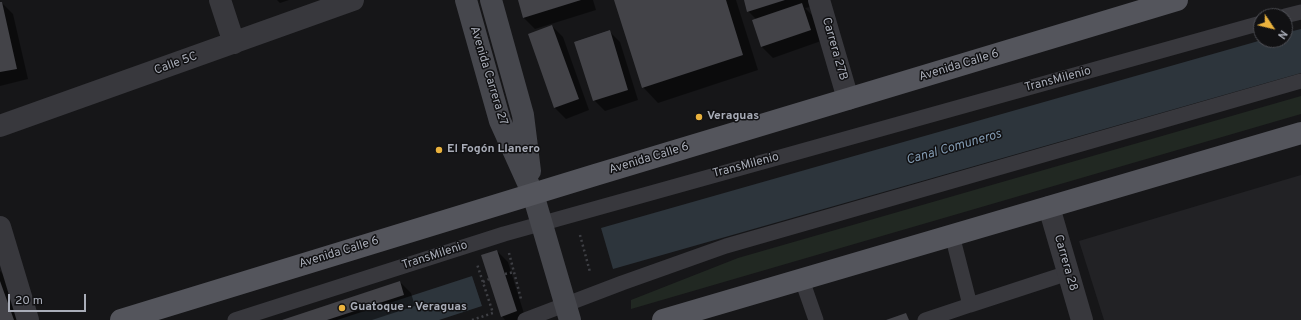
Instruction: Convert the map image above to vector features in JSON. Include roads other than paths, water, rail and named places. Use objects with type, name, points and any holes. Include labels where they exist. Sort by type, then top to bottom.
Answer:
[{"type":"main road","name":"Avenida Carrera 27","points":[[466,0],[500,121],[532,194],[567,312]]},
{"type":"main road","name":"Avenida Carrera 27","points":[[491,0],[523,115],[532,194]]},
{"type":"main road","name":"Avenida Calle 6","points":[[121,320],[848,99],[1148,4],[1177,0]]},
{"type":"main road","points":[[663,320],[1301,133]]},
{"type":"street","points":[[220,0],[234,43]]},
{"type":"street","name":"Calle 5C","points":[[0,126],[352,0]]},
{"type":"street","name":"Carrera 27B","points":[[819,0],[848,99]]},
{"type":"street","name":"Carrera 28","points":[[1049,206],[1082,320]]},
{"type":"street","points":[[0,226],[28,320]]},
{"type":"lane","name":"TransMilenio","points":[[235,320],[462,246],[541,223],[1253,25]]},
{"type":"lane","points":[[525,320],[567,312],[622,283],[726,246],[1301,81]]},
{"type":"lane","points":[[952,235],[970,305]]},
{"type":"lane","points":[[925,320],[1068,273]]},
{"type":"lane","points":[[802,280],[816,320]]},
{"type":"water","name":"Canal Comuneros","points":[[1301,29],[1301,73],[613,269],[601,228],[1253,43],[1253,48],[1293,48],[1293,31]]},
{"type":"water","points":[[472,276],[482,306],[439,320],[337,320]]},
{"type":"place","name":"Veraguas","points":[[699,117]]},
{"type":"place","name":"El Fogón Llanero","points":[[439,150]]},
{"type":"place","name":"Guatoque - Veraguas","points":[[342,308]]}]
